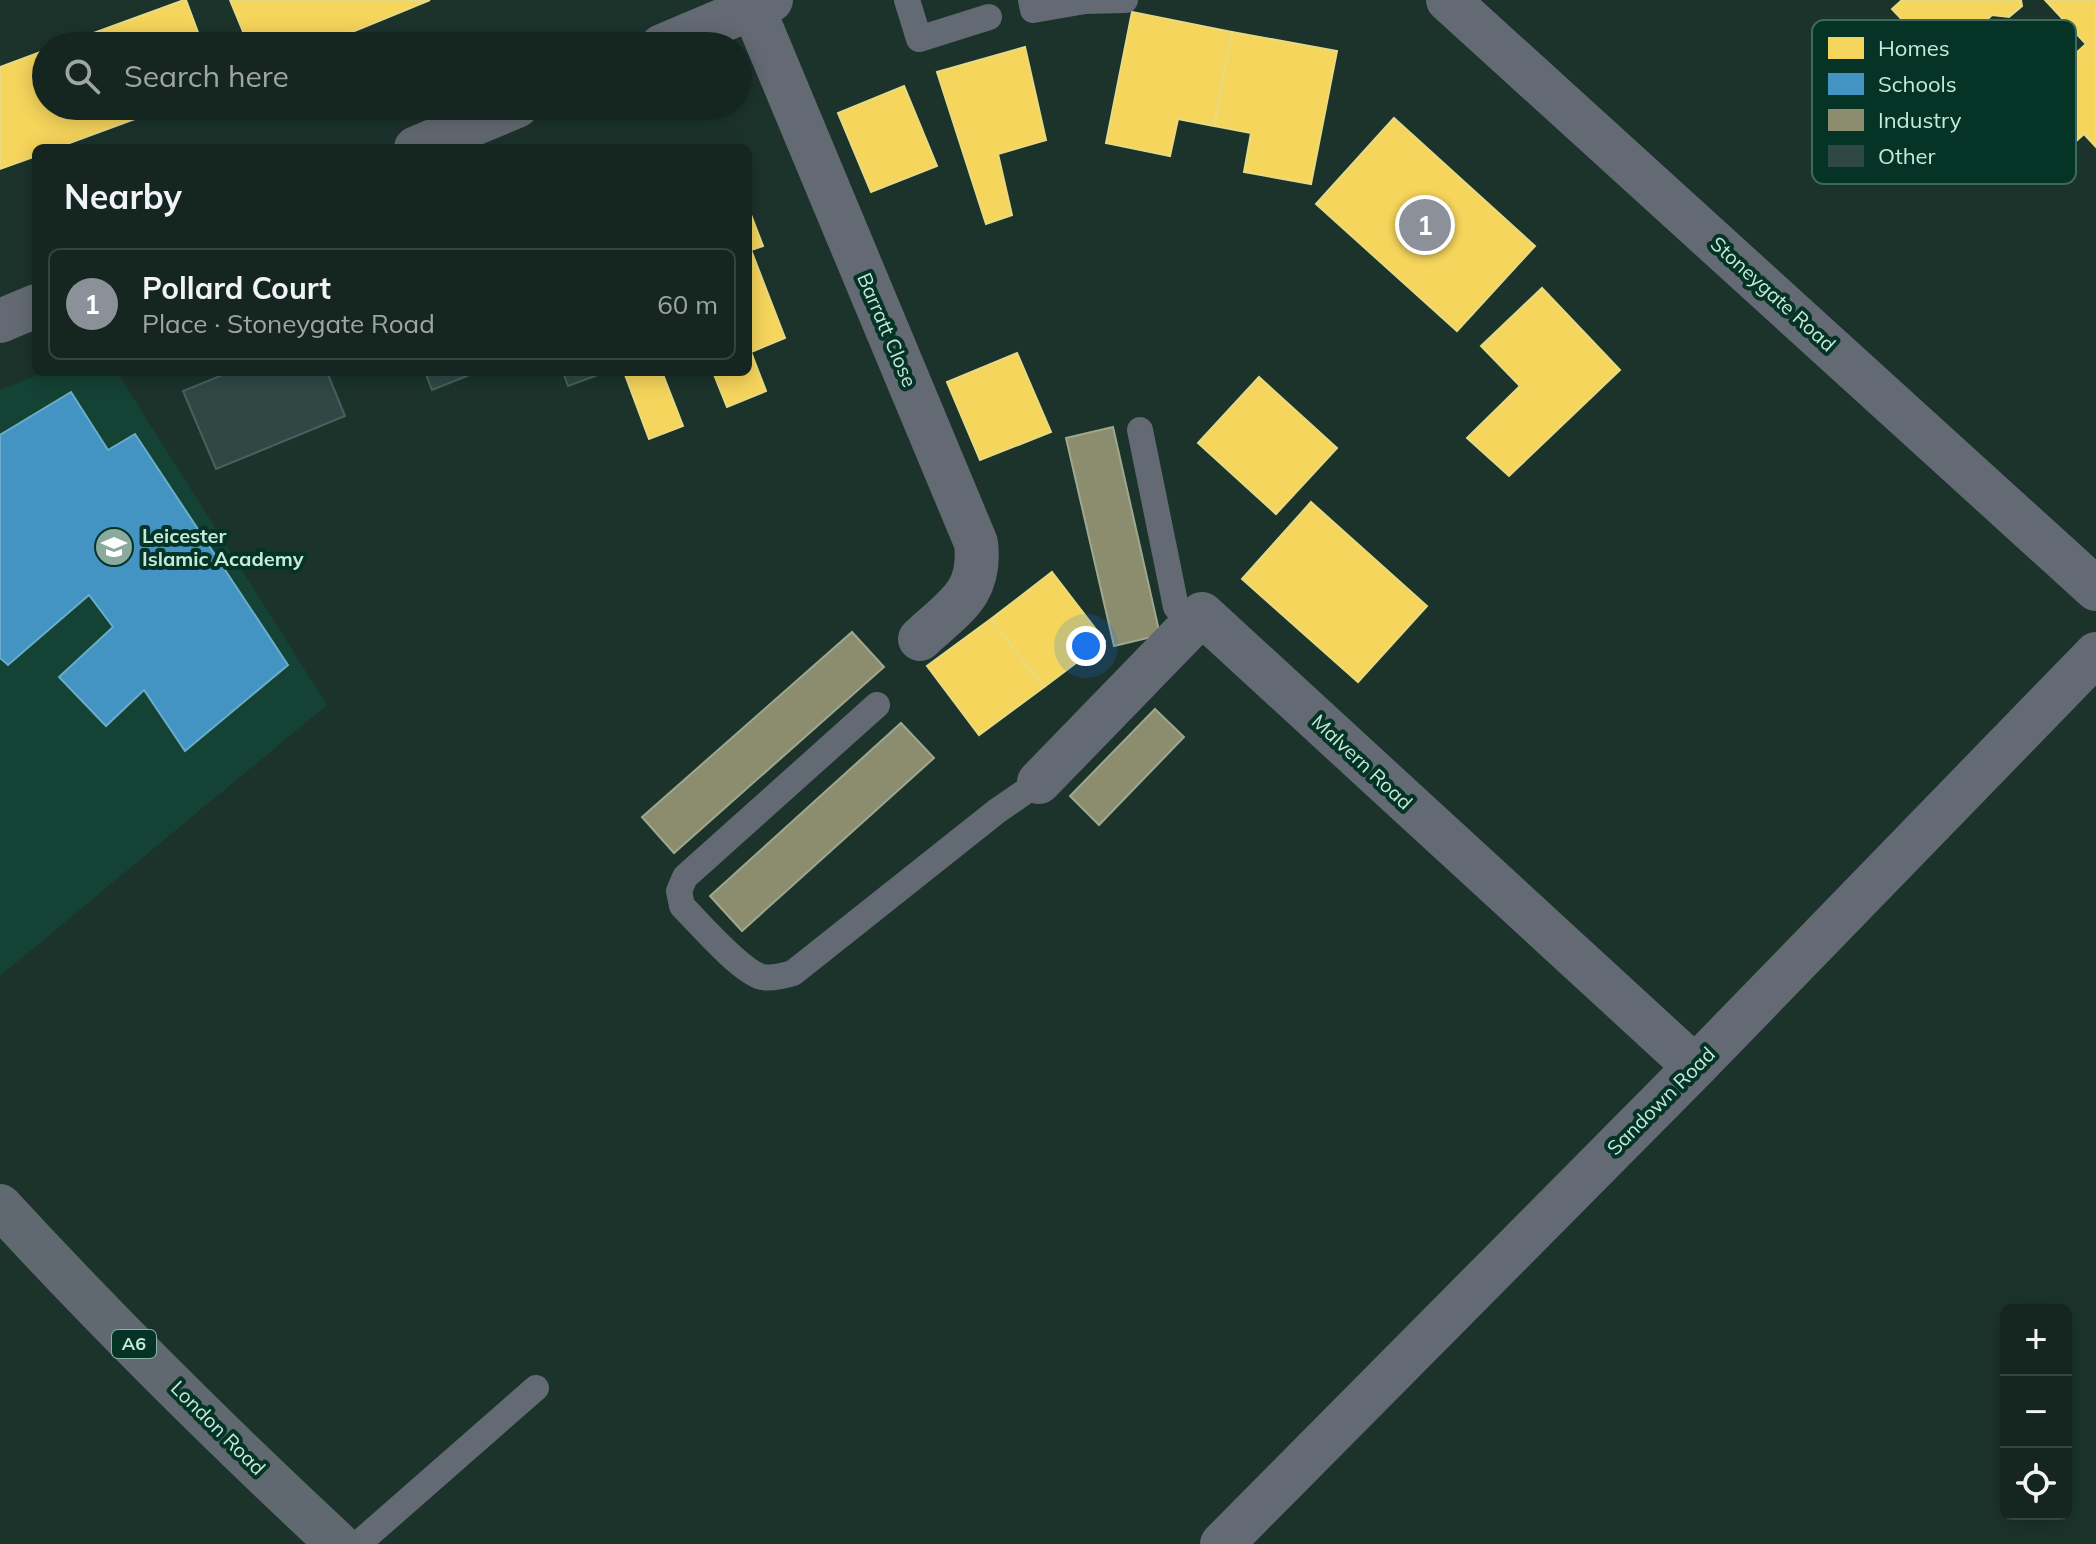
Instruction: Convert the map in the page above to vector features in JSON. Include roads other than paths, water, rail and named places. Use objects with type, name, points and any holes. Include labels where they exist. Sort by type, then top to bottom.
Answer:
[{"type":"main road","name":"London Road","points":[[0,1206],[102,1313],[338,1544]]},
{"type":"street","name":"Stoneygate Road","points":[[1448,0],[2096,589]]},
{"type":"street","points":[[695,32],[762,4]]},
{"type":"street","name":"Barratt Close","points":[[762,4],[976,543],[978,563],[975,580],[967,594],[920,639]]},
{"type":"street","points":[[426,144],[483,120]]},
{"type":"street","points":[[0,321],[32,308]]},
{"type":"street","name":"Malvern Road","points":[[1191,625],[1202,614],[1695,1067]]},
{"type":"street","points":[[1039,782],[1191,625]]},
{"type":"street","name":"Sandown Road","points":[[1222,1544],[1695,1067],[2096,654]]},
{"type":"lane","points":[[907,0],[919,39],[989,17]]},
{"type":"lane","points":[[1031,0],[1033,10],[1085,1],[1125,0]]},
{"type":"lane","points":[[1140,430],[1176,607],[1191,625]]},
{"type":"lane","points":[[877,705],[685,877],[679,891],[682,906],[746,969],[761,977],[778,978],[793,973],[997,811],[1039,782]]},
{"type":"lane","points":[[358,1544],[536,1388]]},
{"type":"place","name":"Pollard Court","points":[[1425,225]]},
{"type":"place","name":"Leicester Islamic Academy","points":[[114,547]]}]
